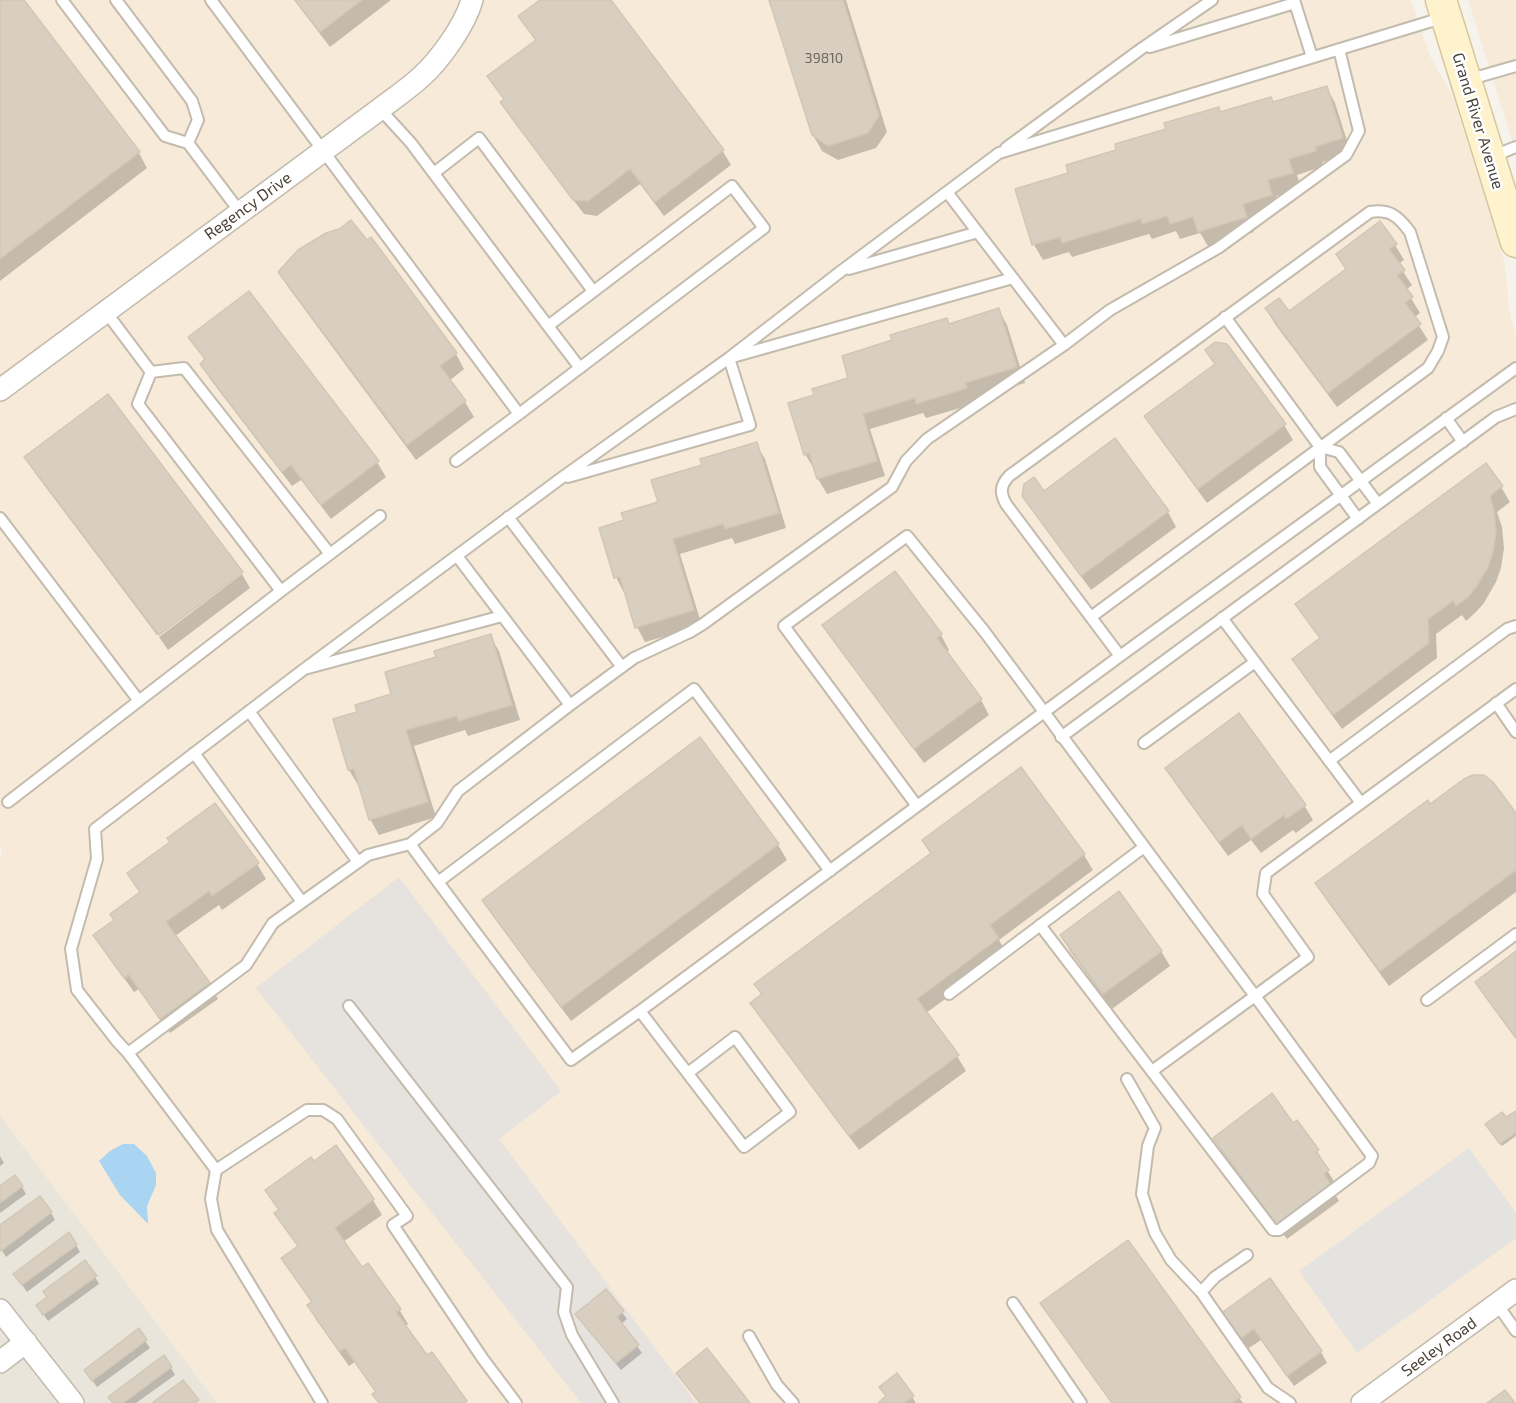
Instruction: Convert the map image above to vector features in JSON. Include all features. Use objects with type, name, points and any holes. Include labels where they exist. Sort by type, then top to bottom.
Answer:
[{"type":"main road","name":"Grand River Avenue","points":[[1443,8],[1466,81],[1503,152],[1516,242]]},
{"type":"street","name":"Regency Drive","points":[[0,390],[422,76],[450,43],[470,8],[472,0]]},
{"type":"street","name":"Seeley Road","points":[[1362,1403],[1516,1290]]},
{"type":"street","points":[[0,1310],[73,1403]]},
{"type":"street","points":[[0,1362],[26,1342]]},
{"type":"lane","points":[[62,0],[165,136],[188,143],[240,212]]},
{"type":"lane","points":[[116,0],[192,100],[198,120],[188,143]]},
{"type":"lane","points":[[211,0],[519,414]]},
{"type":"lane","points":[[322,1403],[217,1230],[211,1199],[216,1170],[128,1053],[77,990],[71,949],[97,860],[95,829],[303,670],[560,479],[729,358],[999,153],[1212,0]]},
{"type":"lane","points":[[1141,49],[1295,1],[1312,57]]},
{"type":"lane","points":[[999,153],[1339,49],[1443,8]]},
{"type":"lane","points":[[128,1053],[246,965],[273,923],[368,855],[410,844],[437,823],[458,791],[570,705],[634,658],[703,624],[892,486],[906,461],[927,439],[1064,345],[1110,310],[1218,248],[1346,155],[1359,131],[1339,49]]},
{"type":"lane","points":[[1466,81],[1516,66]]},
{"type":"lane","points":[[380,109],[411,143],[580,368]]},
{"type":"lane","points":[[434,173],[479,138],[593,291]]},
{"type":"lane","points":[[456,461],[764,228],[732,186],[548,326]]},
{"type":"lane","points":[[947,192],[1064,345]]},
{"type":"lane","points":[[1091,617],[1428,368],[1443,337],[1410,232],[1399,218],[1383,210],[1370,212],[1004,481],[1000,489],[1006,504],[1120,656]]},
{"type":"lane","points":[[840,272],[978,231]]},
{"type":"lane","points":[[729,358],[1013,278]]},
{"type":"lane","points":[[106,312],[151,372]]},
{"type":"lane","points":[[1225,317],[1320,447],[1320,466],[1358,519]]},
{"type":"lane","points":[[560,479],[750,425],[729,358]]},
{"type":"lane","points":[[410,844],[571,1060],[1516,368]]},
{"type":"lane","points":[[151,372],[184,369],[330,554]]},
{"type":"lane","points":[[151,372],[138,404],[281,591]]},
{"type":"lane","points":[[1061,737],[1496,417],[1516,409]]},
{"type":"lane","points":[[1446,418],[1463,442]]},
{"type":"lane","points":[[1320,447],[1340,452],[1378,504]]},
{"type":"lane","points":[[8,802],[380,516]]},
{"type":"lane","points":[[0,518],[140,701]]},
{"type":"lane","points":[[508,518],[622,667]]},
{"type":"lane","points":[[917,806],[784,626],[907,536],[984,631],[1255,996],[1372,1156],[1369,1163],[1279,1230],[1273,1230],[1040,925]]},
{"type":"lane","points":[[457,556],[570,705]]},
{"type":"lane","points":[[303,670],[502,616]]},
{"type":"lane","points":[[1222,618],[1361,803]]},
{"type":"lane","points":[[1329,761],[1507,629],[1516,626]]},
{"type":"lane","points":[[1144,744],[1255,662]]},
{"type":"lane","points":[[438,882],[694,689],[830,871]]},
{"type":"lane","points":[[1152,1071],[1308,957],[1263,894],[1266,873],[1516,689]]},
{"type":"lane","points":[[1496,703],[1516,732]]},
{"type":"lane","points":[[249,711],[358,862]]},
{"type":"lane","points":[[194,753],[302,902]]},
{"type":"lane","points":[[949,994],[1144,847]]},
{"type":"lane","points":[[1427,1000],[1516,934]]},
{"type":"lane","points":[[349,1006],[567,1287],[564,1312],[572,1335],[613,1403]]},
{"type":"lane","points":[[640,1011],[744,1147],[790,1112],[735,1037],[688,1073]]},
{"type":"lane","points":[[1127,1078],[1155,1128],[1148,1146],[1142,1194],[1155,1233],[1171,1260],[1201,1292],[1268,1388],[1290,1403]]},
{"type":"lane","points":[[216,1170],[307,1110],[323,1110],[337,1119],[407,1216],[393,1225],[483,1359],[516,1403]]},
{"type":"lane","points":[[1201,1292],[1215,1277],[1247,1255]]},
{"type":"lane","points":[[1013,1303],[1081,1403]]},
{"type":"lane","points":[[1497,1304],[1516,1331]]},
{"type":"lane","points":[[749,1336],[777,1385],[793,1403]]},
{"type":"shaded area","points":[[0,0],[1411,0],[1430,56],[1450,91],[1456,107],[1501,249],[1516,339],[1516,1403],[217,1403],[0,1115],[0,856],[2,854],[0,844]]},
{"type":"shaded area","points":[[1468,0],[1516,0],[1516,153]]},
{"type":"shaded area","points":[[399,877],[561,1091],[499,1139],[696,1403],[581,1403],[256,988]]},
{"type":"shaded area","points":[[0,1115],[217,1403],[0,1403]]},
{"type":"shaded area","points":[[1469,1148],[1516,1213],[1516,1238],[1357,1353],[1299,1271]]},
{"type":"water","points":[[123,1144],[134,1144],[147,1156],[156,1173],[156,1185],[147,1206],[148,1224],[120,1195],[99,1161],[110,1151]]},
{"type":"building","points":[[0,0],[24,0],[140,152],[0,259]]},
{"type":"building","points":[[295,0],[362,0],[320,32]]},
{"type":"building","points":[[540,0],[611,0],[724,150],[655,202],[630,169],[588,201],[573,200],[500,102],[504,99],[487,76],[536,40],[518,16]]},
{"type":"building","points":[[769,0],[843,0],[879,116],[868,133],[828,146],[812,135]]},
{"type":"building","points":[[1327,86],[1343,138],[1315,147],[1316,151],[1289,159],[1293,173],[1268,180],[1272,195],[1243,204],[1247,217],[1198,232],[1193,217],[1170,224],[1167,216],[1142,224],[1141,219],[1062,243],[1060,237],[1032,245],[1015,189],[1068,173],[1066,165],[1116,150],[1115,144],[1166,129],[1164,123],[1219,107],[1220,112],[1271,97],[1273,102]]},
{"type":"building","points":[[351,220],[367,240],[371,237],[457,353],[440,366],[466,401],[407,445],[278,272],[298,250],[326,233],[339,229]]},
{"type":"building","points":[[1380,221],[1397,244],[1389,249],[1405,270],[1397,275],[1413,297],[1405,303],[1421,324],[1328,393],[1265,308],[1279,298],[1289,311],[1346,269],[1336,254]]},
{"type":"building","points":[[249,291],[379,461],[321,505],[291,465],[282,472],[200,364],[205,359],[188,337]]},
{"type":"building","points":[[999,308],[1017,367],[965,383],[967,388],[916,404],[915,398],[863,414],[877,461],[817,479],[809,453],[804,455],[788,403],[814,395],[812,389],[848,378],[842,356],[892,340],[890,335],[947,318],[949,324]]},
{"type":"building","points":[[1215,342],[1227,344],[1286,424],[1198,489],[1144,416],[1215,364],[1205,350]]},
{"type":"building","points":[[108,394],[243,572],[159,635],[24,457]]},
{"type":"building","points":[[1115,438],[1169,511],[1081,576],[1022,496],[1024,484],[1034,477],[1044,491]]},
{"type":"building","points":[[757,442],[779,513],[725,529],[723,524],[673,539],[694,610],[635,628],[620,577],[614,578],[599,528],[624,520],[621,513],[658,502],[651,480],[702,465],[700,459]]},
{"type":"building","points":[[1486,463],[1503,486],[1490,496],[1496,532],[1493,552],[1488,567],[1476,587],[1456,606],[1453,601],[1428,619],[1429,643],[1333,715],[1292,659],[1320,638],[1295,604]]},
{"type":"building","points":[[895,571],[942,634],[937,638],[982,699],[914,749],[822,625]]},
{"type":"building","points":[[491,634],[512,705],[458,721],[457,716],[406,730],[428,802],[369,820],[354,769],[348,770],[333,719],[357,712],[355,705],[391,694],[385,672],[436,657],[434,651]]},
{"type":"building","points":[[1239,713],[1306,805],[1286,819],[1284,815],[1251,839],[1242,825],[1219,842],[1165,768]]},
{"type":"building","points":[[700,737],[779,844],[561,1007],[482,900]]},
{"type":"building","points":[[1021,767],[1085,854],[990,925],[999,938],[917,999],[959,1055],[849,1136],[750,1003],[762,994],[754,984],[931,853],[922,840]]},
{"type":"building","points":[[1473,775],[1484,775],[1493,782],[1516,813],[1516,870],[1380,971],[1315,883],[1428,800],[1430,804]]},
{"type":"building","points":[[215,803],[259,863],[212,896],[209,891],[166,922],[210,983],[160,1019],[129,975],[124,978],[93,935],[114,920],[110,914],[140,892],[127,873],[170,842],[167,838]]},
{"type":"building","points":[[1119,891],[1162,951],[1103,994],[1060,935]]},
{"type":"building","points":[[1516,951],[1516,1038],[1475,982]]},
{"type":"building","points":[[1272,1093],[1293,1123],[1297,1120],[1319,1150],[1316,1152],[1329,1170],[1324,1174],[1331,1185],[1277,1225],[1213,1138]]},
{"type":"building","points":[[1516,1111],[1516,1134],[1500,1144],[1485,1124],[1502,1112],[1506,1117]]},
{"type":"building","points":[[336,1145],[374,1199],[335,1228],[362,1267],[368,1263],[401,1309],[396,1312],[427,1355],[432,1352],[467,1401],[465,1403],[379,1403],[372,1394],[376,1392],[345,1348],[339,1351],[307,1305],[312,1302],[281,1258],[298,1246],[274,1213],[279,1210],[265,1190],[311,1157],[314,1161]]},
{"type":"building","points":[[15,1175],[23,1186],[0,1203],[0,1186]]},
{"type":"building","points":[[40,1196],[52,1212],[1,1251],[0,1225]]},
{"type":"building","points":[[69,1232],[77,1245],[22,1285],[13,1274]]},
{"type":"building","points":[[1128,1240],[1241,1397],[1232,1403],[1112,1403],[1040,1303]]},
{"type":"building","points":[[85,1260],[97,1276],[43,1315],[36,1305],[47,1297],[43,1291]]},
{"type":"building","points":[[1270,1278],[1322,1351],[1287,1376],[1254,1329],[1239,1340],[1220,1314]]},
{"type":"building","points":[[606,1289],[624,1311],[617,1317],[639,1345],[616,1363],[575,1314]]},
{"type":"building","points":[[139,1328],[147,1340],[92,1381],[84,1370]]},
{"type":"building","points":[[707,1348],[750,1403],[700,1403],[676,1373]]},
{"type":"building","points":[[164,1355],[172,1367],[123,1403],[113,1403],[108,1397]]},
{"type":"building","points":[[897,1373],[914,1396],[904,1403],[878,1403],[886,1396],[879,1387]]},
{"type":"building","points":[[183,1380],[199,1400],[195,1403],[152,1403]]},
{"type":"building","points":[[1505,1390],[1515,1403],[1487,1403]]}]
